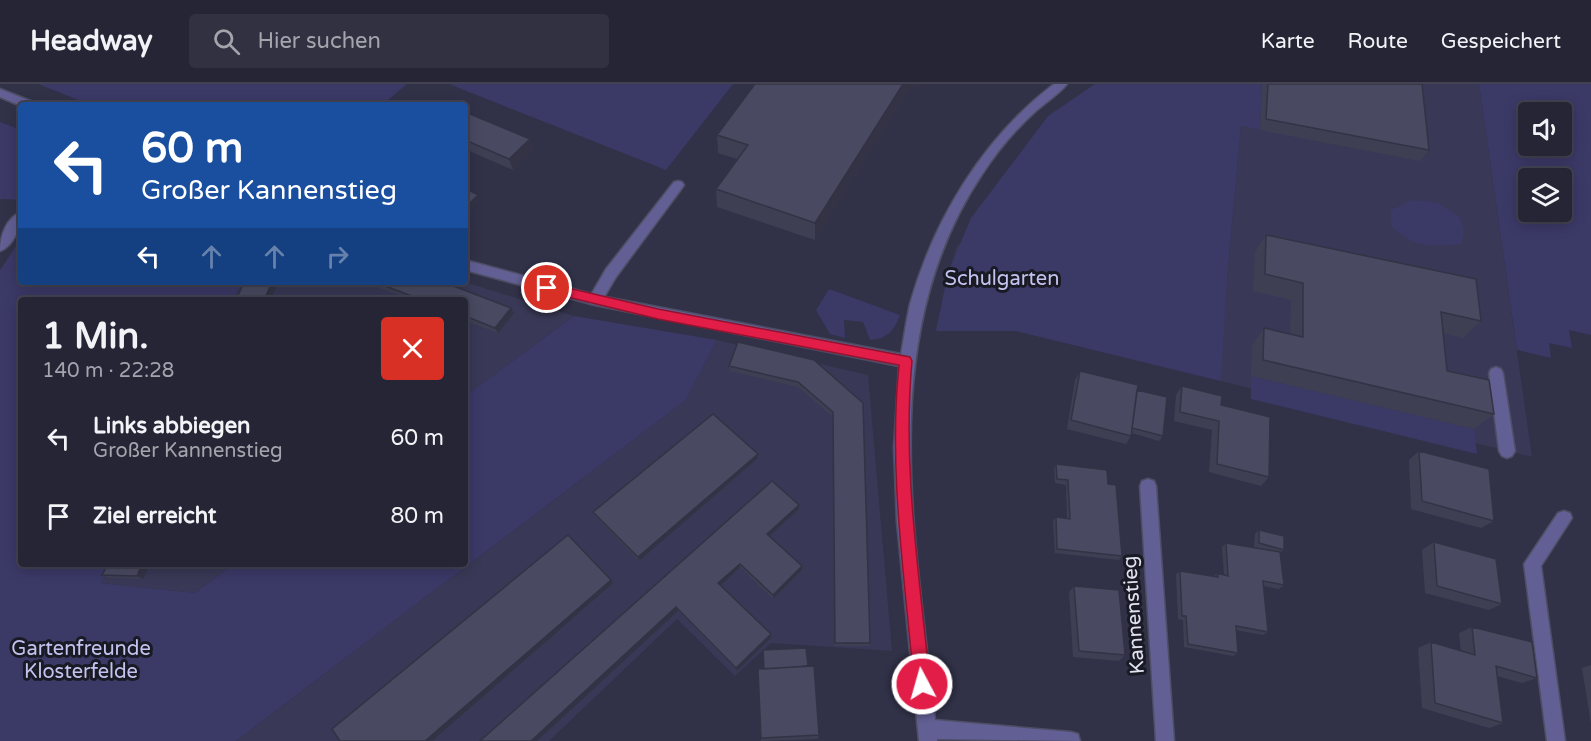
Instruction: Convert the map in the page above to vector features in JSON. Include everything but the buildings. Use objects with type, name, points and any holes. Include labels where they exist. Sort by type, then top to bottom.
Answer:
[{"type":"street","points":[[1062,84],[1037,103],[1010,129],[986,159],[960,196],[929,260],[916,305],[902,391],[902,465],[927,735],[1071,741]]},
{"type":"street","points":[[0,93],[22,102]]},
{"type":"street","points":[[595,300],[611,273],[678,185]]},
{"type":"street","points":[[0,246],[18,221]]},
{"type":"street","points":[[468,266],[595,300],[906,361]]},
{"type":"street","points":[[1496,373],[1507,451]]},
{"type":"street","name":"Kannenstieg","points":[[1148,486],[1165,741]]},
{"type":"street","points":[[1556,741],[1532,564],[1564,518]]},
{"type":"shaded area","points":[[1262,84],[1479,84],[1532,457],[1016,331],[936,331],[948,273],[958,244],[1227,278],[1241,126],[1260,130]]},
{"type":"shaded area","points":[[468,283],[574,316],[468,394],[468,297],[234,297],[240,285],[468,285]]},
{"type":"shaded area","points":[[717,340],[868,375],[892,651],[771,643],[735,676],[677,619],[549,741],[236,741],[468,567],[686,400]]},
{"type":"shaded area","points":[[108,567],[230,567],[195,593],[100,583]]},
{"type":"green space","points":[[38,84],[407,84],[386,102],[83,102]]},
{"type":"green space","points":[[449,84],[733,84],[666,170]]},
{"type":"green space","name":"Schulgarten","points":[[1095,84],[1262,84],[1260,130],[1241,126],[1227,279],[1221,381],[1016,331],[936,331],[948,273],[971,218],[1048,116]]},
{"type":"green space","points":[[1479,84],[1591,84],[1591,335],[1569,330],[1572,348],[1549,343],[1551,358],[1517,350]]},
{"type":"green space","points":[[0,122],[18,129],[18,200],[0,199]]},
{"type":"green space","points":[[1411,200],[1437,202],[1460,217],[1464,232],[1461,244],[1440,246],[1423,244],[1408,239],[1391,226],[1391,210]]},
{"type":"green space","name":"Gartenfreunde Klosterfelde","points":[[18,243],[18,285],[240,285],[234,297],[18,297],[18,567],[109,567],[101,583],[195,593],[230,567],[466,567],[236,741],[0,741],[0,270]]},
{"type":"green space","points":[[829,289],[900,315],[898,321],[889,333],[876,339],[870,340],[863,322],[844,320],[845,338],[830,334],[816,310]]},
{"type":"green space","name":"Gartenfreunde Klosterfelde","points":[[574,316],[717,340],[686,400],[468,565],[468,394]]},
{"type":"green space","points":[[1251,376],[1474,429],[1477,454],[1251,399]]},
{"type":"route","points":[[547,288],[658,314],[906,361],[902,396],[902,465],[922,684]]}]
